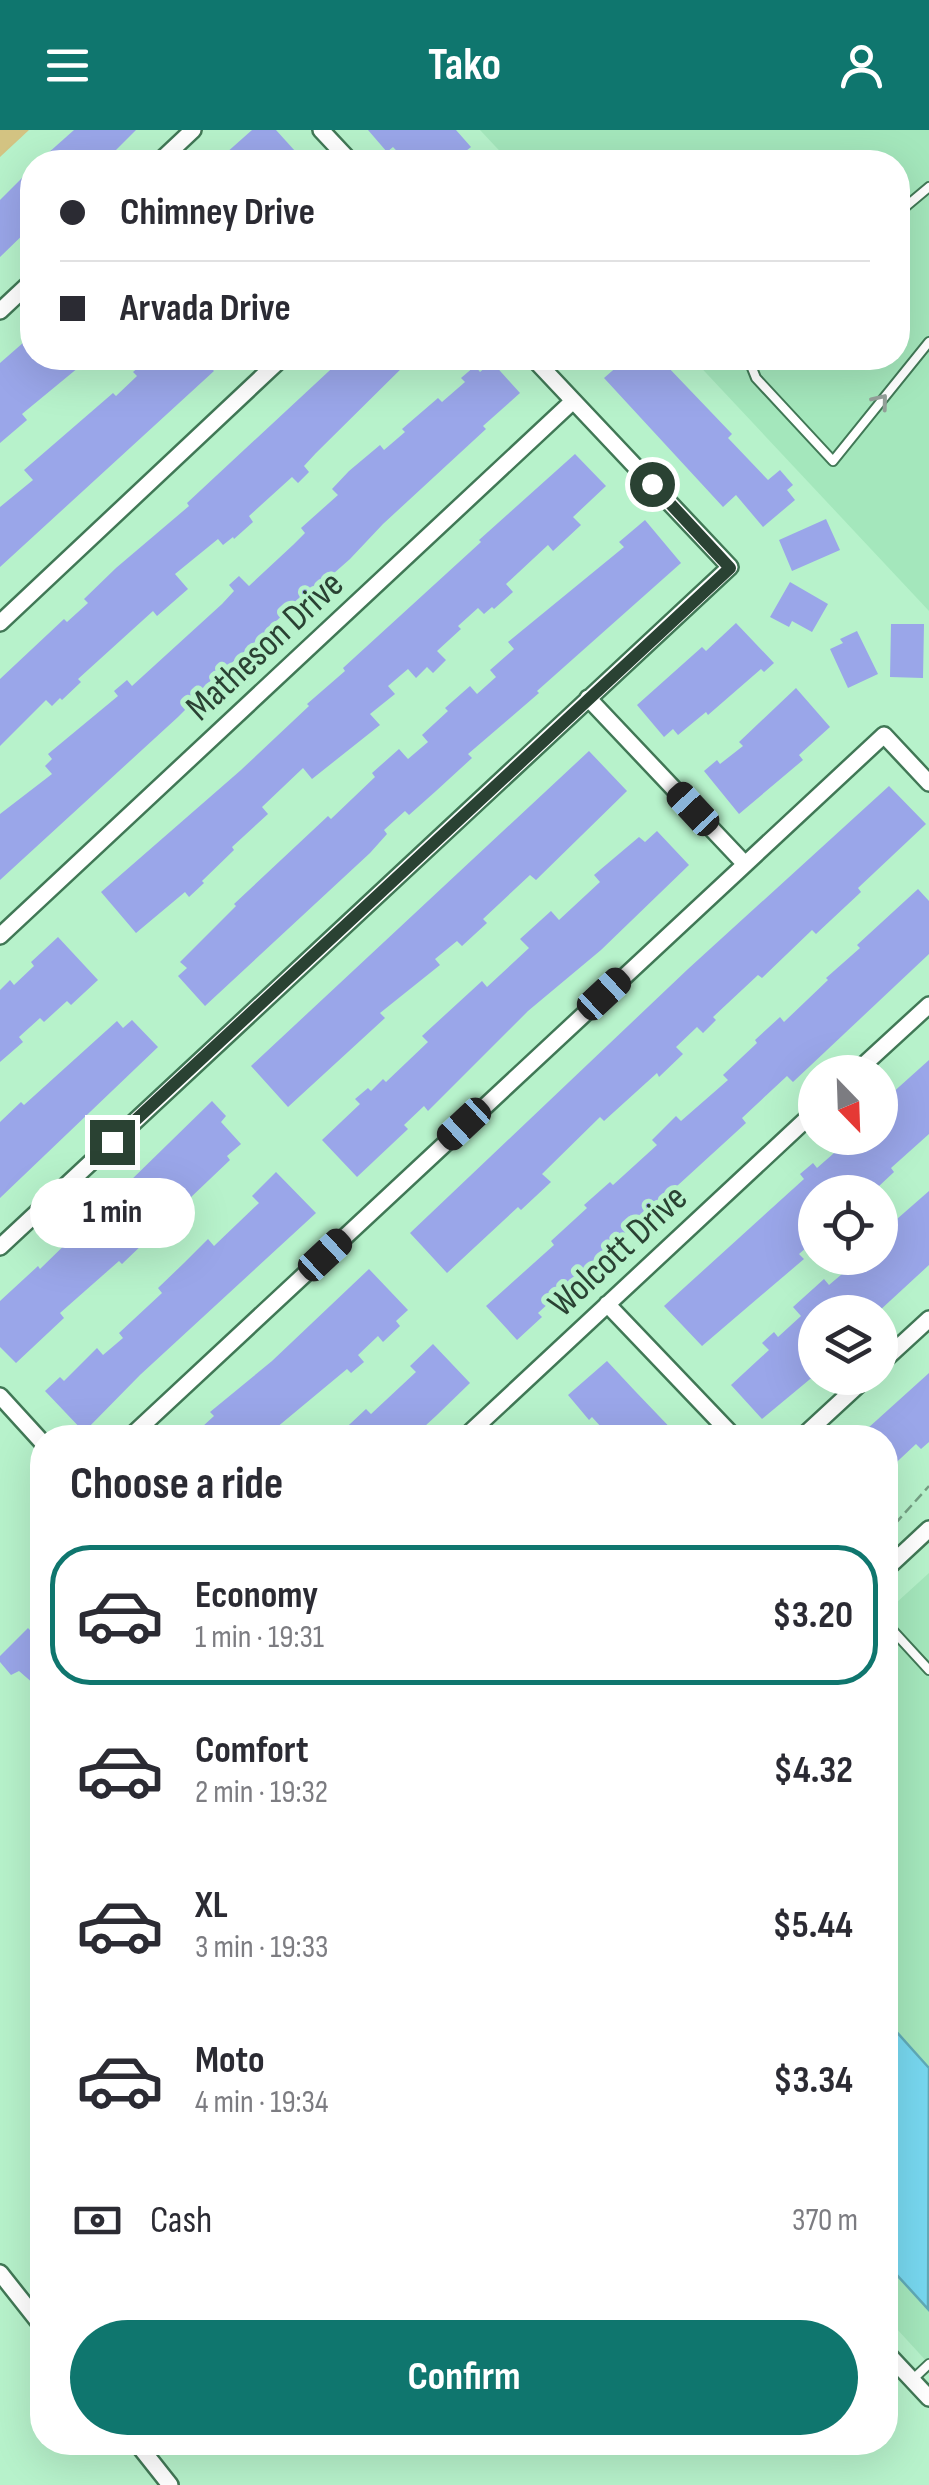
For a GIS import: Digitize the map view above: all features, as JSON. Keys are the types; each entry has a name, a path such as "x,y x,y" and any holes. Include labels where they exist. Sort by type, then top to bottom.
{"street":[{"path":"172,150 194,130"},
{"path":"321,130 340,150"},
{"path":"0,311 20,292"},
{"path":"0,622 269,370"},
{"path":"0,1247 730,568 544,370"},
{"name":"Matheson Drive","path":"0,936 573,401"},
{"path":"588,698 744,863"},
{"path":"143,1425 884,735 929,783"},
{"path":"875,1055 929,1005"},
{"name":"Wolcott Drive","path":"478,1425 798,1127"},
{"path":"607,1304 722,1425"},
{"path":"898,1347 929,1318"},
{"path":"815,1425 848,1395"},
{"path":"0,1396 30,1429"},
{"path":"898,1558 929,1529"},
{"path":"0,2273 30,2311"},
{"path":"898,2365 929,2398"},
{"path":"146,2455 170,2485"}],"lane":[{"path":"910,365 929,342"},
{"path":"753,370 832,460 906,370"},
{"path":"898,1636 929,1670"},
{"path":"912,2380 929,2364"}],"path":[{"path":"898,1521 929,1486"}],"shaded area":[{"path":"0,130 29,130 0,157"},
{"path":"480,130 929,130 929,611 703,370 910,370 910,150 499,150"},
{"path":"929,1573 929,2364 898,2330 898,1601"}],"water":[{"path":"898,2033 929,2068 928,2309 898,2276"}],"building":[{"path":"74,130 136,130 116,150 52,150"},
{"path":"252,130 276,130 294,150 230,150"},
{"path":"368,130 456,130 471,147 467,150 385,150"},
{"path":"20,180 20,238 0,257 0,200"},
{"path":"20,346 20,370 75,370 22,414 27,420 0,443 0,363"},
{"path":"330,370 400,370 304,466 309,472 298,483 292,477 249,516 253,522 234,539 223,545 218,539 175,574 188,589 157,616 153,611 78,679 81,682 62,700 52,706 46,700 0,746 0,679 64,619 67,622 88,603 84,599 189,506 187,503"},
{"path":"470,370 499,370 520,393 350,559 325,581 322,578 271,626 276,631 260,646 256,642 207,684 178,717 0,880 0,814 52,774 45,766 52,759 48,754 118,696 114,691 127,680 132,686 222,604 234,591 229,585 239,576 249,586 293,545 305,533 301,528 338,495 332,489 349,471 380,445 384,450 438,398 442,402 465,382 461,378"},
{"path":"613,370 671,370 732,434 728,438 768,480 780,470 793,485 787,490 795,500 763,527 736,495 723,507 604,378"},
{"path":"214,371 0,567 0,507 33,480 24,470 113,393 116,396 137,376 133,372"},
{"path":"575,454 606,486 573,517 581,525 553,551 548,545 506,584 513,592 494,609 484,614 478,608 458,626 461,629 437,651 446,660 433,673 427,667 416,678 408,669 388,686 395,694 370,714 380,725 312,779 303,768 262,807 268,814 232,847 234,850 204,883 189,897 185,892 136,933 101,892 241,770 345,671 343,668"},
{"path":"826,519 840,550 792,571 779,540"},
{"path":"645,520 681,563 468,754 472,758 436,791 384,830 387,834 370,853 205,1006 178,976 187,968 180,962 234,904 328,816 331,819 399,749 408,759 428,742 422,735 448,711 445,708 470,686 477,694 496,677 490,670 514,649 508,642 624,547 619,542"},
{"path":"790,582 828,604 812,632 792,621 789,627 770,617"},
{"path":"736,623 774,663 764,672 761,669 708,715 706,712 678,735 673,729 664,737 637,705 702,647 706,651"},
{"path":"891,624 924,624 923,678 890,677"},
{"path":"857,631 878,674 848,688 830,649"},
{"path":"796,688 830,727 799,755 803,760 739,814 704,771 743,746 739,742"},
{"path":"589,751 627,791 536,880 530,875 483,919 487,923 462,946 457,941 435,959 440,965 380,1013 385,1018 288,1107 251,1066"},
{"path":"889,786 926,824 816,934 812,930 762,978 758,975 713,1017 716,1020 703,1033 697,1027 676,1047 683,1054 659,1077 657,1073 604,1121 600,1117 542,1174 551,1182 447,1273 410,1233 688,969"},
{"path":"657,831 689,865 601,950 528,1011 428,1111 424,1106 404,1125 408,1129 357,1177 322,1140 360,1104 355,1099 383,1079 386,1082 428,1042 422,1036 482,981 487,987 529,948 520,939 551,911 559,920 600,882 594,875 639,837 645,842"},
{"path":"918,889 929,901 929,954 822,1055 798,1055 798,1077 793,1082 787,1076 742,1118 746,1123 538,1313 542,1317 517,1340 486,1306 554,1245 551,1241 587,1208 584,1205 657,1145 652,1140 676,1116 681,1121 728,1080 723,1075 757,1043 755,1040 780,1017 784,1022 860,948 857,945"},
{"path":"58,937 98,980 71,1005 67,1001 44,1022 40,1018 19,1037 23,1042 0,1062 0,990 10,980 14,985 34,966 31,962"},
{"path":"132,1020 158,1047 0,1198 0,1122 117,1021 123,1028"},
{"path":"929,1060 929,1134 891,1168 894,1172 891,1175 801,1175 813,1163 817,1168 832,1155 898,1155 898,1088"},
{"path":"212,1101 226,1116 221,1122 241,1144 227,1156 230,1160 189,1199 184,1193 140,1235 146,1241 60,1313 64,1318 16,1363 0,1347 0,1301 38,1266 40,1269"},
{"path":"276,1172 316,1213 91,1425 77,1425 45,1391 60,1377 64,1381 97,1348 103,1355 123,1338 119,1333 162,1293 158,1288 208,1239 214,1246 259,1203 252,1196"},
{"path":"798,1184 798,1264 702,1346 664,1306"},
{"path":"929,1191 929,1265 896,1295 806,1295 824,1279 829,1285 841,1275 898,1275 898,1218"},
{"path":"369,1269 408,1310 396,1321 400,1326 383,1342 378,1336 358,1355 364,1362 351,1373 347,1369 280,1425 204,1425 214,1416 210,1412 272,1361"},
{"path":"798,1319 798,1389 762,1419 731,1385 769,1350 762,1343 774,1332 778,1337"},
{"path":"433,1344 470,1383 426,1425 349,1425 366,1409 371,1414 416,1372 410,1366"},
{"path":"607,1361 668,1425 599,1425 592,1417 589,1420 568,1395"},
{"path":"929,1373 929,1442 921,1449 916,1444 898,1461 898,1425 871,1425"},
{"path":"30,1630 30,1681 19,1671 11,1675 0,1662 0,1656"}],"route":[{"path":"112,1142 730,568 652,484"}]}
